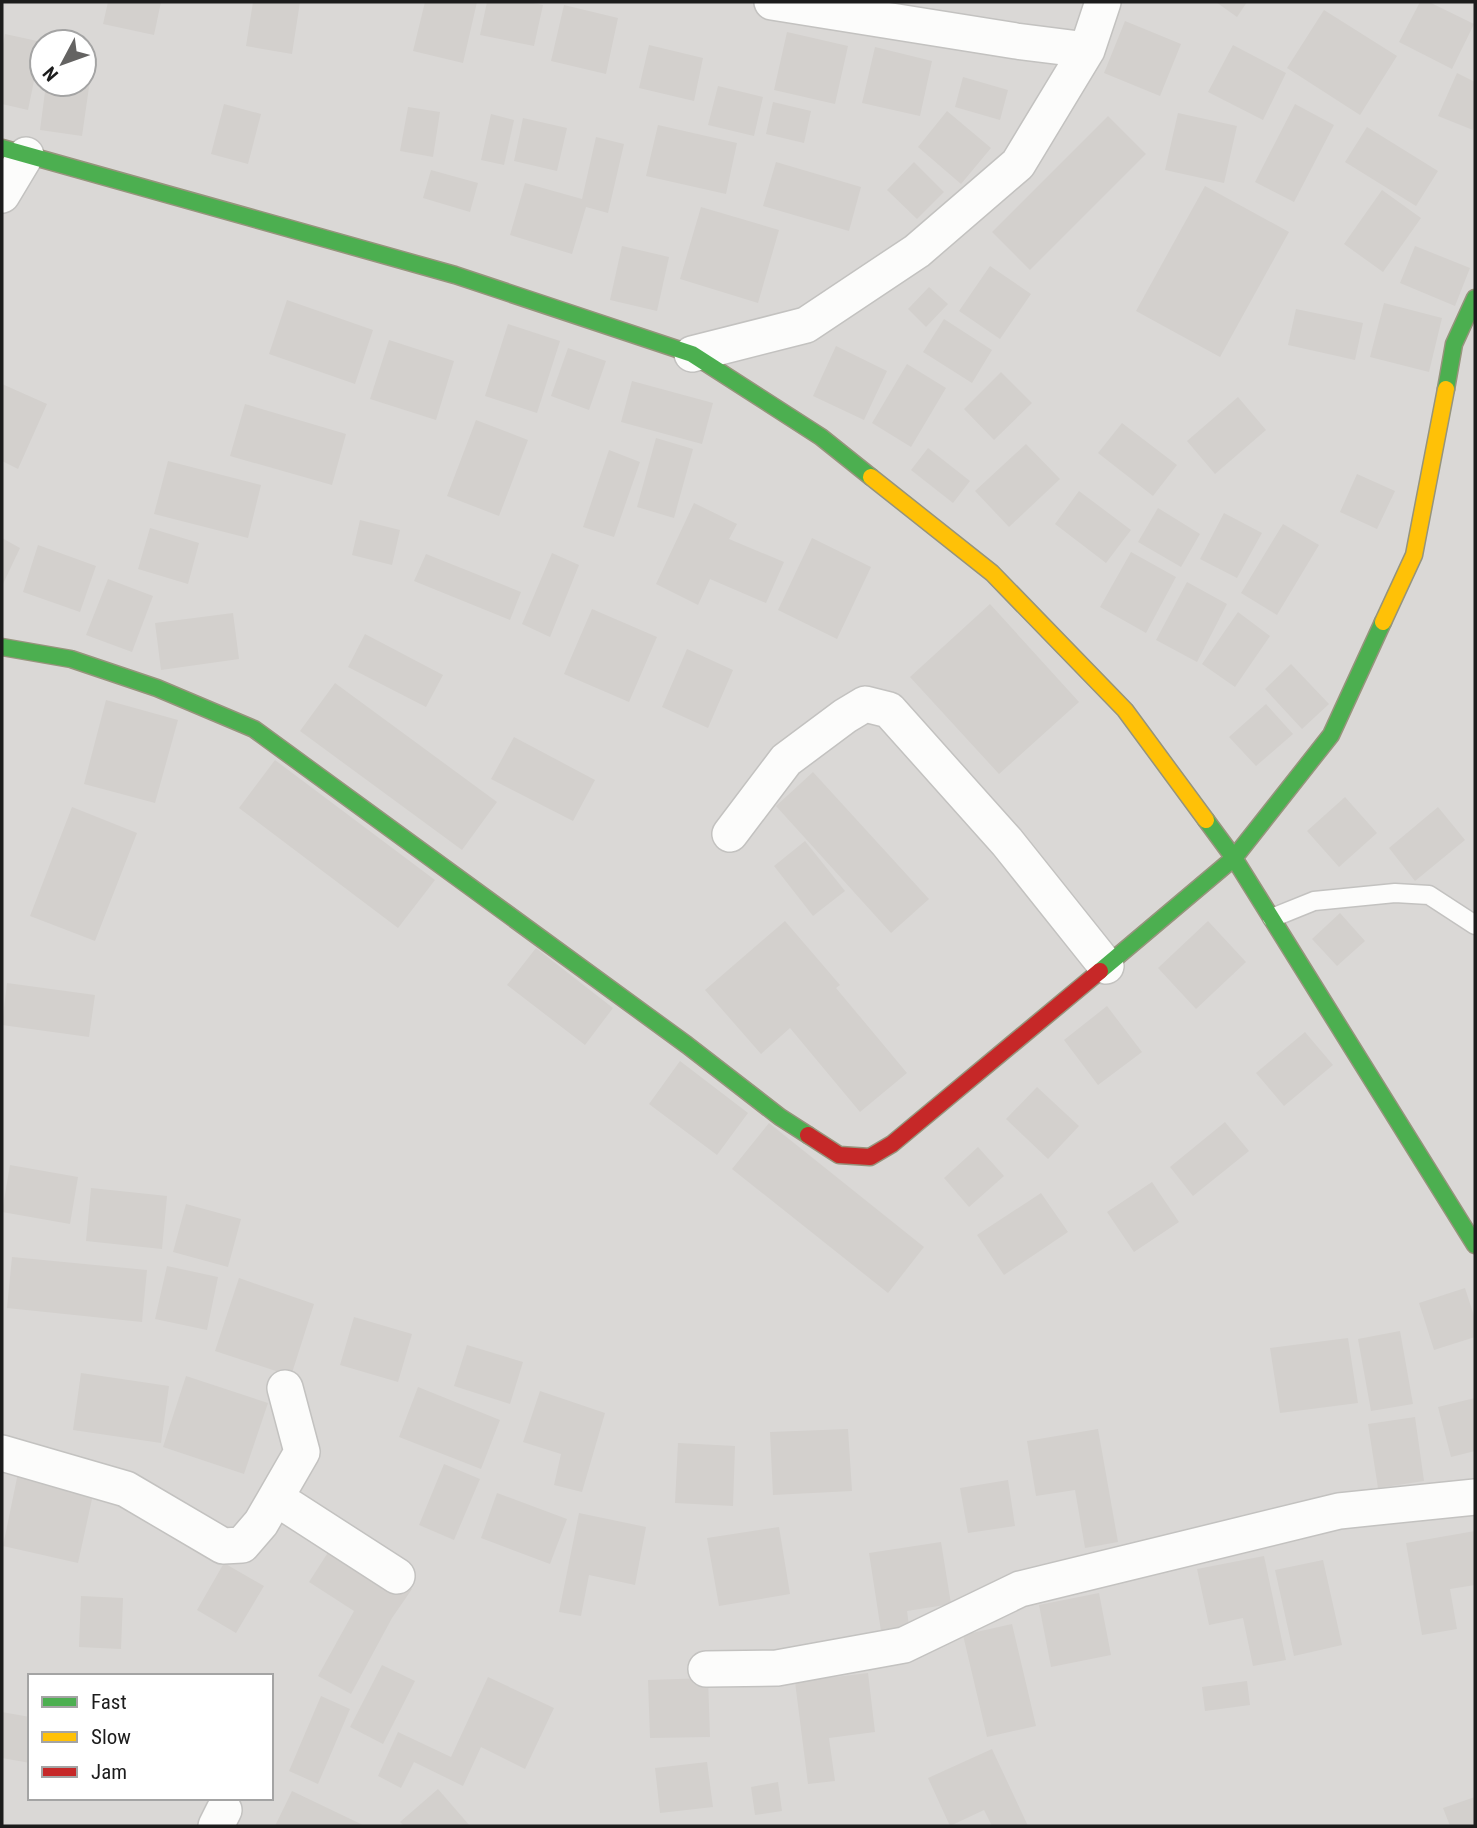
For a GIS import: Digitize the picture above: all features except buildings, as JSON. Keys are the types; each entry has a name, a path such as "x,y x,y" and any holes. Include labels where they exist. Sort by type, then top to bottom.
{"street":[{"path":"772,2 1087,50"},
{"path":"692,354 806,325 917,251 1018,164 1087,50 1103,2"},
{"path":"2,195 14,152 455,275 692,354 821,437 992,573 1125,710 1234,858 1475,1245"},
{"path":"2,647 71,659 157,688 254,729 687,1045 780,1117 839,1156 870,1157 892,1144 1234,858 1331,736 1414,555 1454,344 1475,298"},
{"path":"730,834 786,760 865,704 889,710 1007,842 1106,966"},
{"path":"2,1453 126,1489 223,1545 242,1545 261,1523 302,1452 285,1388"},
{"path":"706,1669 778,1668 904,1645 1020,1589 1339,1511 1475,1497"},
{"path":"276,1498 397,1576"}],"lane":[{"path":"1272,918 1314,901 1395,892 1429,895 1475,925"}],"shaded area":[{"path":"2,2 1475,2 1475,1826 2,1826"}],"traffic: fast":[{"path":"2,148 455,275 692,354 821,437 871,477"},
{"path":"1446,389 1454,344 1475,298"},
{"path":"1100,971 1234,858 1331,735 1383,622"},
{"path":"2,647 71,659 157,688 254,729 808,1135"},
{"path":"1206,820 1234,858 1475,1245"}],"traffic: slow":[{"path":"1383,622 1414,555 1446,389"},
{"path":"871,477 992,573 1125,710 1206,820"}],"traffic: jam":[{"path":"808,1135 839,1155 870,1157 892,1144 1100,971"}]}
